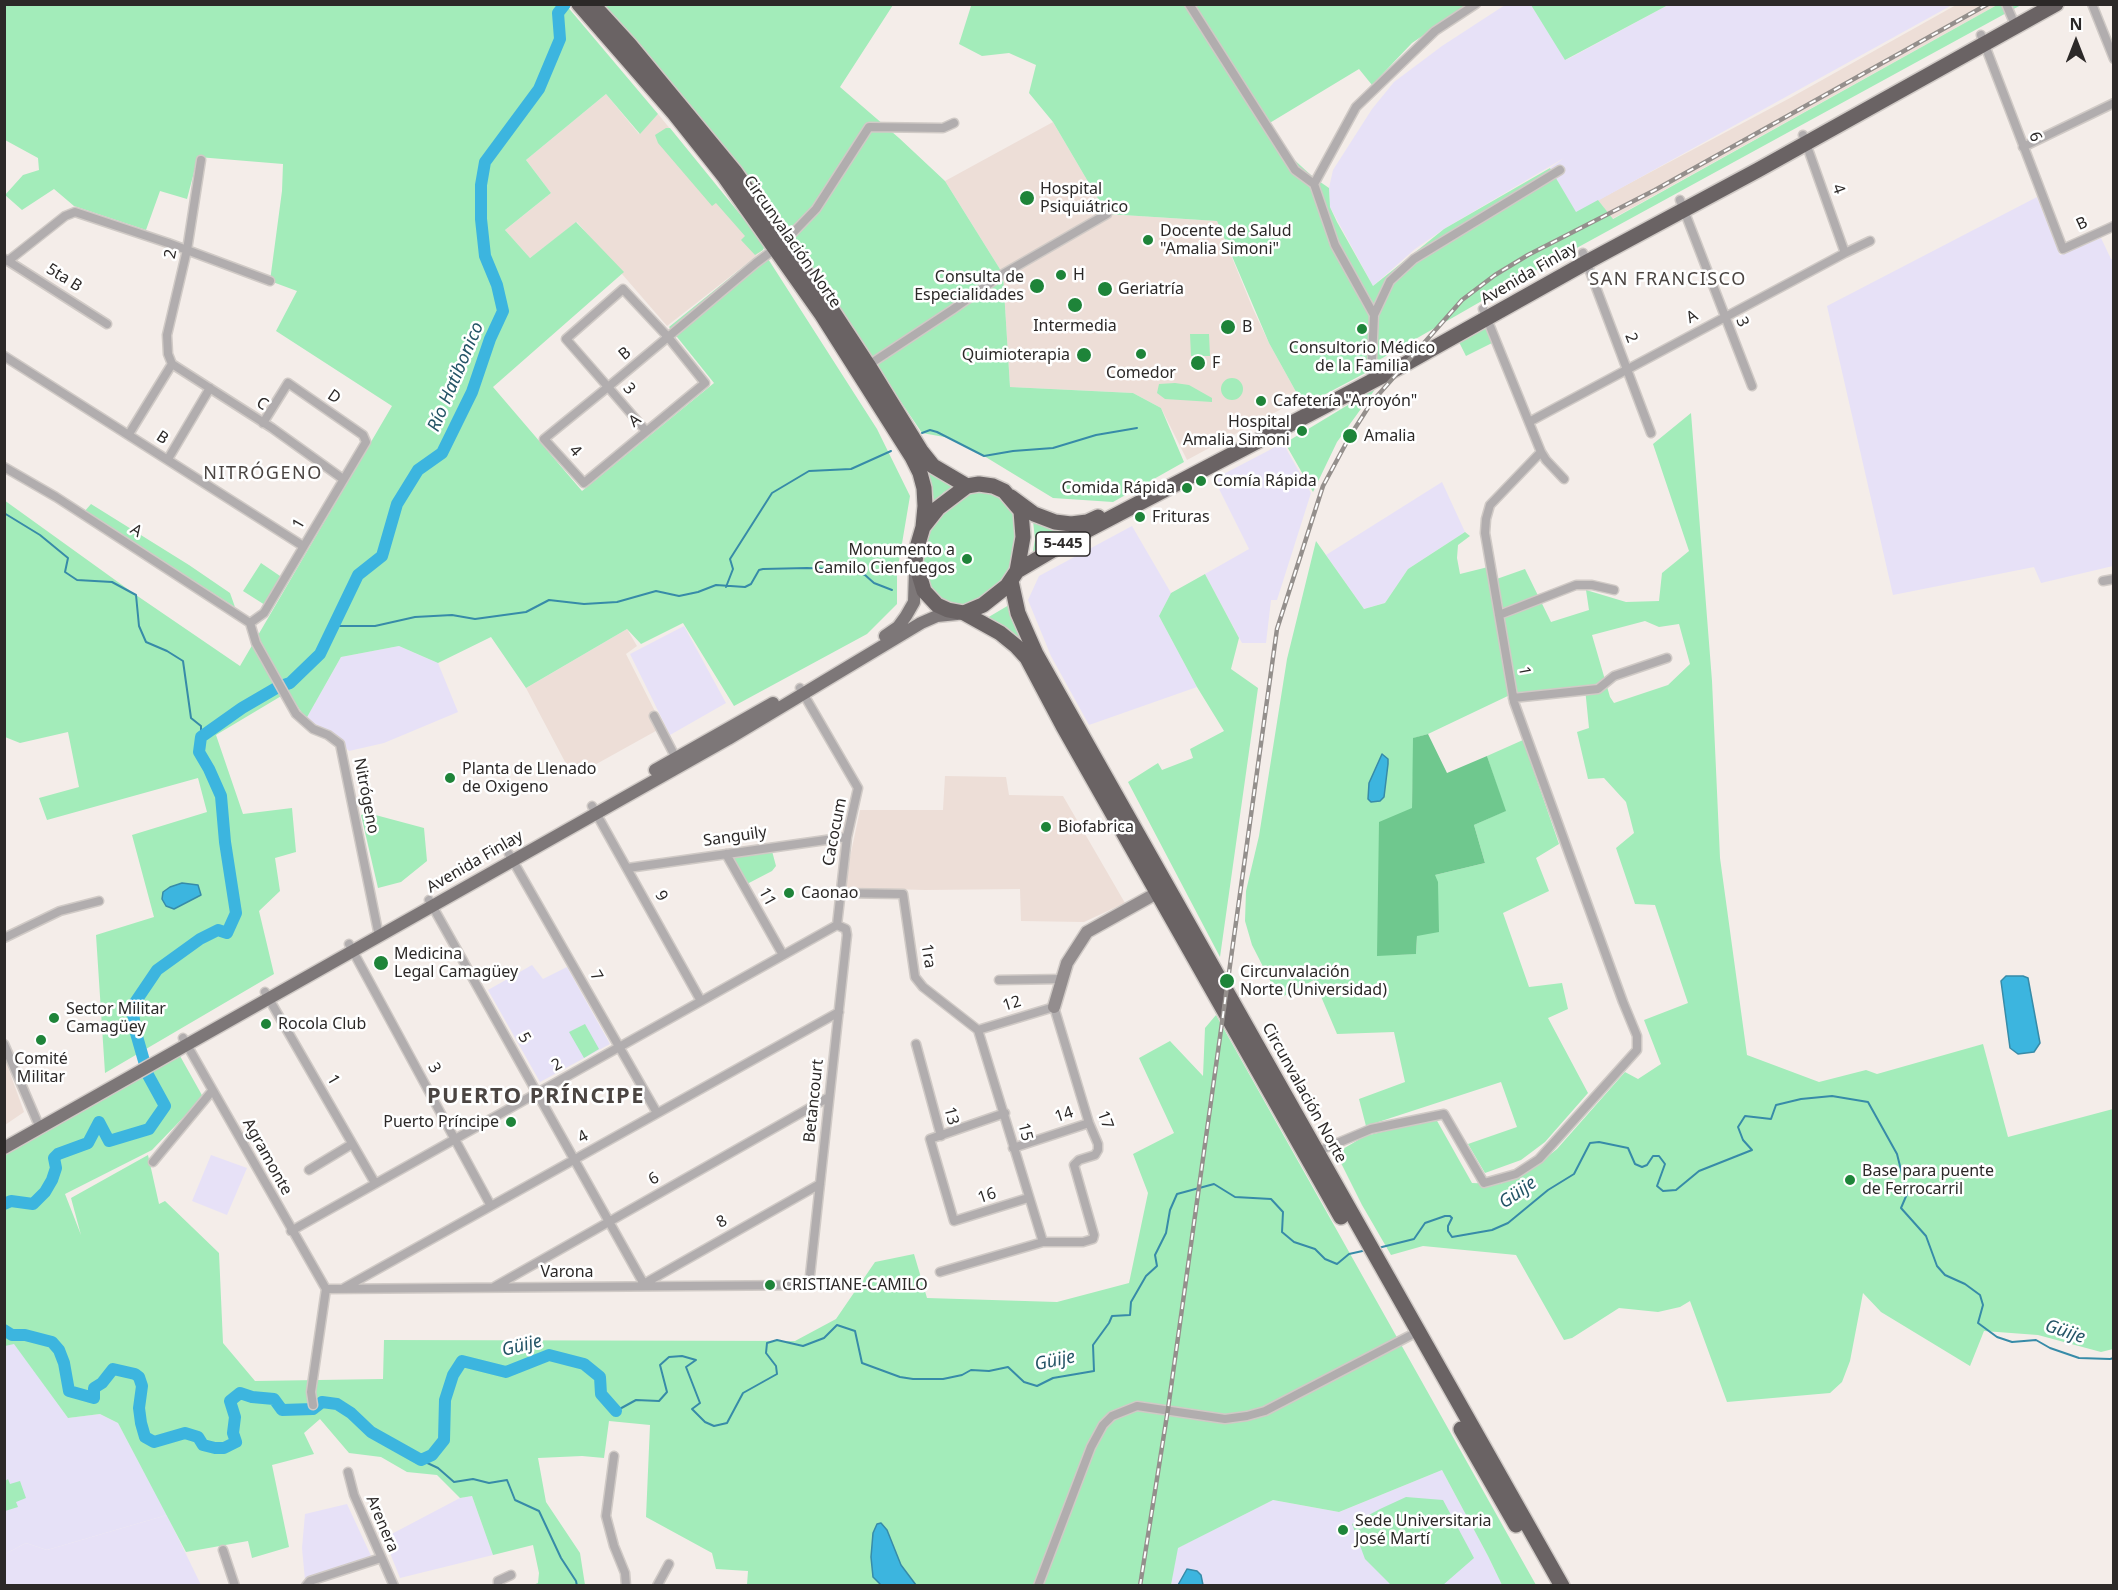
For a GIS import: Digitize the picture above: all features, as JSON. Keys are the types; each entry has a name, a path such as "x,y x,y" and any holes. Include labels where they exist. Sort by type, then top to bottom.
{"highway":[{"name":"Avenida Finlay","path":"1014,576 1080,534 1982,40 2012,16 2036,4"},
{"name":"Avenida Finlay","path":"2012,16 2056,4"},
{"name":"Circunvalación Norte","path":"585,6 735,172 780,245 921,451 933,466 967,486"},
{"name":"Circunvalación Norte","path":"863,368 920,473 924,488 923,527"},
{"name":"Avenida Finlay","path":"1011,497 1044,519 1071,524 1087,522 1371,375"},
{"name":"5-445","path":"964,613 992,598 1014,576 1021,554 1023,523 1021,511 1004,491 993,486 979,484 967,486"},
{"path":"964,613 948,610 930,599 924,591 915,561 923,527 938,508 967,486"},
{"name":"Circunvalación Norte","path":"1014,576 1018,613 1036,654 1162,890"},
{"name":"Circunvalación Norte","path":"964,613 1000,633 1027,658 1371,1258 1550,1586"},
{"name":"Circunvalación Norte","path":"1413,1335 1562,1586"}],"main road":[{"name":"Avenida Finlay","path":"802,691 898,627 914,602 915,561"},
{"name":"Avenida Finlay","path":"4,1140 38,1124 126,1075 921,623 937,616 964,613"},
{"name":"Avenida Finlay","path":"4,1148 38,1124"}],"street":[{"path":"1189,4 1295,170 1314,184 1335,245 1374,315"},
{"path":"1314,184 1356,107 1434,31 1476,4"},
{"path":"2092,4 2114,59"},
{"name":"6","path":"1982,40 2063,249"},
{"path":"2023,147 2114,103"},
{"name":"B","path":"544,439 780,245 816,209 869,127 943,128 954,123"},
{"name":"4","path":"1804,139 1845,253"},
{"name":"2","path":"172,363 168,354 167,335 187,250 201,160"},
{"path":"1371,375 1374,315 1390,281 1414,259 1560,170"},
{"name":"3","path":"1682,205 1752,386"},
{"path":"6,259 65,216 75,212 270,281"},
{"path":"863,368 1003,274 1107,214"},
{"name":"B","path":"2063,249 2114,226"},
{"name":"A","path":"1529,422 1870,241"},
{"name":"2","path":"1585,258 1651,433"},
{"name":"5ta B","path":"6,259 107,324"},
{"name":"3","path":"646,431 566,339 623,289 668,337"},
{"path":"1485,314 1541,452 1564,479"},
{"name":"A","path":"584,483 705,383 668,337"},
{"name":"B","path":"4,356 303,546"},
{"path":"129,434 172,363"},
{"name":"C","path":"172,363 343,479"},
{"name":"D","path":"262,423 288,383 363,435"},
{"path":"168,459 210,388"},
{"name":"1","path":"250,623 264,613 366,442 363,435"},
{"name":"4","path":"544,439 584,483"},
{"name":"1","path":"1312,1154 1371,1129 1444,1114 1484,1183 1516,1174 1539,1159 1637,1050 1637,1036 1513,698 1485,533 1490,505 1541,452"},
{"name":"A","path":"4,466 56,497 250,623"},
{"path":"2103,580 2114,579"},
{"path":"1499,615 1576,585 1592,585 1614,590"},
{"name":"Nitrógeno","path":"250,623 256,643 296,714 313,729 328,735 340,744 378,932"},
{"path":"1513,698 1598,689 1614,676 1667,658"},
{"name":"Cacocum","path":"802,691 858,788 847,837 837,925"},
{"path":"654,716 677,761"},
{"name":"9","path":"594,810 701,1001"},
{"name":"Sanguily","path":"628,868 847,837"},
{"name":"11","path":"726,854 783,955"},
{"name":"7","path":"511,857 657,1113"},
{"path":"1054,1007 1067,963 1087,932 1162,890"},
{"name":"1ra","path":"840,893 903,894 915,977 923,987 978,1030"},
{"path":"4,938 60,911 99,901"},
{"name":"5","path":"431,903 610,1222 643,1286"},
{"name":"2","path":"291,1231 837,925"},
{"name":"Betancourt","path":"809,1285 847,935 846,929 837,925"},
{"name":"3","path":"351,948 491,1206"},
{"path":"999,980 1062,979"},
{"name":"1","path":"267,995 375,1183"},
{"name":"12","path":"978,1030 1054,1007"},
{"name":"17","path":"1043,1242 1083,1242 1093,1239 1094,1231 1074,1165 1095,1155 1098,1150 1054,1007"},
{"name":"4","path":"342,1289 839,1011"},
{"name":"15","path":"978,1030 1043,1242"},
{"name":"Agramonte","path":"185,1041 326,1289"},
{"path":"4,1044 38,1124"},
{"name":"13","path":"916,1044 941,1136 930,1139 954,1221"},
{"path":"153,1162 213,1091"},
{"name":"6","path":"494,1288 830,1097"},
{"path":"941,1136 1005,1113"},
{"name":"14","path":"1013,1148 1089,1123"},
{"path":"309,1170 352,1144"},
{"name":"8","path":"643,1286 820,1184"},
{"name":"16","path":"954,1221 1028,1198"},
{"path":"940,1272 1043,1242"},
{"name":"Varona","path":"326,1289 809,1285"},
{"path":"313,1405 311,1392 326,1289"},
{"path":"1038,1586 1091,1447 1103,1425 1112,1416 1137,1406 1226,1419 1248,1416 1265,1411 1413,1335"},
{"path":"614,1456 606,1516 614,1546 625,1573 626,1586"},
{"name":"Arenera","path":"348,1472 354,1495 394,1586"},
{"path":"223,1550 235,1586"},
{"path":"306,1586 310,1581 381,1558"},
{"path":"657,1586 669,1564"},
{"path":"498,1586 498,1581 511,1575"}],"shaded area":[{"path":"1505,5 1531,5 1566,60 1668,5 1952,5 1576,213 1550,168 1564,158 1444,229 1415,249 1373,286 1330,207 1329,188 1333,170 1372,109 1394,82 1442,46"},
{"path":"1956,5 1997,5 1612,219 1598,200 1790,98"},
{"path":"606,94 639,134 658,114 765,245 763,250 745,265 667,326 577,222 530,258 505,230 551,193 526,160"},
{"path":"1053,122 1107,214 1217,221 1253,309 1300,399 1187,460 1161,408 1133,393 1010,387 1003,274 945,181"},
{"path":"2037,197 2060,255 2101,238 2113,259 2113,566 2041,583 2034,567 1893,595 1827,306"},
{"path":"1283,443 1311,493 1277,600 1271,600 1266,643 1242,643 1205,574 1249,549 1214,479"},
{"path":"1442,482 1465,532 1408,569 1385,603 1364,609 1326,555"},
{"path":"1132,526 1171,593 1159,616 1197,687 1089,725 1051,656 1028,600 1039,576"},
{"path":"684,626 726,703 670,735 630,654"},
{"path":"627,629 637,646 626,654 663,727 573,777 526,688"},
{"path":"399,646 438,663 458,712 384,743 349,751 329,731 306,719 341,657"},
{"path":"945,776 1006,777 1009,795 1063,796 1125,903 1084,922 1021,921 1020,889 849,888 846,885 860,810 943,810"},
{"path":"532,965 543,979 567,967 610,1044 540,1082 488,990"},
{"path":"5,1059 24,1112 4,1125"},
{"path":"211,1155 247,1168 227,1215 192,1201"},
{"path":"14,1343 68,1418 100,1414 118,1423 167,1515 47,1550 26,1543 5,1554 4,1346"},
{"name":"Sede Universitaria José Martí","path":"1442,1470 1502,1585 1171,1586 1177,1548 1273,1500 1339,1512"},
{"path":"472,1496 493,1555 400,1578 384,1538 460,1498"},
{"path":"347,1504 373,1560 305,1580 302,1548 305,1514"},
{"path":"167,1515 201,1585 5,1586 5,1554 26,1543 47,1550"}],"green space":[{"path":"5,4 566,5 658,114 640,134 606,94 526,160 551,193 505,230 530,258 576,222 624,272 493,387 582,491 714,383 669,327 763,251 877,429 910,496 897,573 897,604 867,634 734,706 683,623 641,644 627,629 526,688 491,637 438,663 399,646 341,657 306,719 288,692 216,735 243,814 292,808 296,852 275,858 280,891 259,911 274,974 105,1073 96,935 154,917 132,835 207,812 198,778 47,820 39,798 79,787 68,732 20,743 5,737 4,500 240,666 392,406 276,331 297,291 270,281 282,191 283,164 198,157 187,199 160,191 146,230 74,206 54,189 22,210 5,195 23,175 39,170 38,158 5,140"},
{"path":"604,5 893,5 840,87 945,181 1003,274 1010,387 1133,393 1161,408 1184,462 1113,502 1053,498 950,438 922,433 785,231 673,85"},
{"path":"969,5 1468,5 1412,43 1372,85 1359,69 1268,124 1289,155 1329,188 1330,207 1373,286 1444,229 1550,168 1576,212 1598,200 1613,219 1997,5 2021,5 1520,279 1372,364 1371,370 1305,405 1269,343 1217,221 1107,214 1053,122 1029,93 1036,65 1009,53 982,56 959,44 971,6"},
{"path":"1531,5 1668,5 1565,60"},
{"path":"670,128 765,245 763,250 755,255 741,240 745,236 716,203 712,206 658,143 655,135"},
{"path":"1487,326 1494,342 1466,356 1459,342"},
{"path":"1190,334 1209,334 1210,356 1191,356"},
{"path":"1232,378 1240,381 1243,389 1240,397 1232,400 1224,397 1221,389 1224,381"},
{"path":"1159,384 1189,385 1212,398 1212,402 1165,399 1157,393"},
{"path":"1376,388 1337,442 1313,492 1285,443"},
{"path":"1691,413 1712,681 1720,858 1747,1055 1819,1082 1866,1070 1877,1074 1983,1044 2008,1137 2113,1109 2113,1349 2101,1352 2038,1335 1984,1331 1970,1366 1881,1312 1863,1293 1850,1361 1842,1382 1830,1393 1727,1402 1690,1301 1680,1307 1658,1312 1619,1308 1572,1338 1564,1340 1516,1255 1423,1246 1391,1255 1362,1205 1336,1153 1365,1136 1436,1119 1472,1183 1500,1184 1531,1170 1557,1149 1625,1072 1638,1079 1661,1064 1644,1020 1688,1003 1655,905 1635,904 1616,848 1634,833 1626,802 1604,778 1588,779 1577,732 1589,728 1585,688 1512,694 1428,734 1414,738 1412,808 1377,955 1416,954 1417,936 1435,875 1485,863 1474,825 1505,811 1487,756 1523,740 1559,844 1536,858 1549,891 1503,913 1529,987 1562,983 1568,1009 1548,1018 1588,1093 1545,1142 1521,1160 1485,1173 1468,1144 1517,1127 1501,1082 1366,1126 1359,1099 1405,1082 1394,1032 1337,1034 1314,980 1282,997 1277,994 1252,945 1245,921 1246,891 1259,836 1287,659 1316,541 1364,609 1385,603 1408,569 1465,532 1470,536 1458,545 1457,558 1460,574 1488,567 1491,581 1525,569 1551,622 1589,610 1586,590 1626,602 1659,601 1662,573 1689,551 1653,444","holes":["1645,621 1659,627 1679,624 1690,664 1668,685 1614,703 1610,697 1592,635"]},
{"path":"922,463 956,486 944,492 934,503 932,487"},
{"path":"985,492 1002,497 1012,505 1019,522 1015,574 966,612 932,598 921,560 930,526 947,507 967,493"},
{"path":"91,504 230,593 235,607 84,512"},
{"path":"1033,521 1071,531 1031,563 1035,539"},
{"path":"261,563 283,578 265,605 243,591"},
{"path":"1205,574 1239,638 1231,669 1258,688 1220,957 1128,782 1158,763 1162,770 1193,758 1190,749 1224,731 1197,687 1159,616 1171,593"},
{"path":"1009,605 1010,615 1025,647 987,618"},
{"path":"1428,734 1447,773 1487,756 1506,811 1474,825 1485,863 1435,875 1438,882 1439,932 1417,936 1416,954 1377,956 1379,822 1412,808 1413,738"},
{"path":"368,813 424,828 427,861 401,882 378,888 361,815"},
{"path":"772,851 776,866 772,871 747,884 732,856"},
{"path":"1216,1015 1536,1585 1502,1585 1442,1470 1339,1512 1273,1500 1178,1548 1171,1585 747,1585 748,1571 716,1569 712,1553 646,1517 650,1425 609,1421 604,1458 582,1456 538,1458 546,1502 580,1553 585,1585 533,1585 538,1583 539,1573 533,1545 493,1555 472,1496 460,1498 437,1475 407,1472 381,1457 349,1453 320,1419 304,1433 314,1454 272,1465 289,1547 252,1558 248,1541 186,1552 118,1423 100,1414 68,1418 14,1344 5,1346 5,1155 180,1056 203,1097 152,1150 65,1194 81,1235 71,1198 148,1155 159,1204 165,1201 219,1253 223,1343 255,1381 383,1379 384,1340 795,1341 836,1319 875,1262 914,1254 927,1298 1057,1302 1129,1283 1148,1193 1133,1154 1174,1133 1139,1058 1170,1041 1203,1076 1205,1028"},
{"path":"585,1024 599,1049 584,1058 569,1032"},
{"path":"8,1479 10,1484 20,1481 26,1498 16,1502 18,1507 5,1511 5,1481"},
{"path":"1406,1497 1443,1500 1474,1558 1443,1585 1391,1585 1365,1559 1352,1524"}],"water":[{"path":"1382,754 1388,759 1384,797 1380,801 1371,802 1368,799 1369,783"},
{"path":"182,883 198,885 201,895 174,909 166,906 162,899 163,892"},
{"path":"2006,976 2028,978 2040,1043 2034,1052 2018,1054 2010,1048 2001,981"},
{"path":"881,1523 887,1530 901,1565 916,1585 881,1585 873,1577 871,1557 873,1533 877,1524"},
{"path":"1187,1569 1197,1571 1201,1575 1203,1585 1178,1585"}],"waterway":[{"name":"Río Hatibonico","path":"4,1204 11,1201 33,1204 45,1192 52,1180 56,1168 54,1158 58,1154 88,1143 99,1122 109,1141 149,1129 165,1106 148,1075 136,1033 132,1007 157,970 200,939 218,930 227,933 236,913 225,842 221,796 199,752 201,737 242,708 278,687 290,683 320,654 358,575 382,556 397,504 418,470 442,453 472,392 490,339 503,311 497,285 485,256 481,219 481,185 485,162 539,89 560,39 558,13 565,4"},
{"path":"922,433 930,430 937,432 984,456 1053,448 1096,435 1137,428"},
{"path":"726,587 733,569 730,559 772,493 809,471 851,469 891,451"},
{"path":"4,513 40,535 68,558 65,572 77,580 112,582 136,595 139,626 146,642 183,661 191,718 201,726 201,737"},
{"path":"333,626 375,626 415,617 452,615 475,619 526,612 549,600 584,604 617,602 656,591 679,596 716,585 745,587 751,584 759,570 763,569 855,570 874,583 892,590"},
{"name":"Güije","path":"1378,1248 1414,1239 1425,1223 1445,1216 1452,1218 1448,1226 1452,1237 1492,1230 1508,1223 1548,1190 1574,1174 1590,1143 1599,1142 1628,1148 1635,1164 1642,1167 1647,1165 1653,1156 1659,1156 1665,1164 1657,1186 1663,1191 1676,1190 1699,1171 1752,1150 1743,1140 1738,1127 1745,1116 1771,1119 1776,1105 1801,1099 1832,1096 1868,1102 1897,1154 1907,1194 1901,1208 1926,1236 1937,1266 1945,1275 1965,1284 1980,1295 1983,1305 1978,1323 1997,1337 2012,1342 2036,1340 2050,1348 2079,1358 2114,1358"},
{"name":"Güije","path":"616,1411 636,1400 659,1401 667,1392 660,1365 669,1357 682,1356 696,1360 686,1367 700,1403 692,1409 705,1422 714,1426 727,1423 743,1393 777,1374 776,1366 766,1353 767,1343 777,1340 803,1346 824,1338 837,1325 855,1331 862,1363 900,1377 943,1379 962,1375 971,1370 989,1371 1008,1367 1024,1382 1037,1386 1053,1378 1094,1371 1093,1345 1112,1316 1130,1315 1131,1302 1146,1276 1157,1266 1155,1255 1166,1233 1170,1210 1177,1194 1214,1184 1235,1197 1271,1199 1283,1212 1282,1232 1294,1242 1315,1249 1325,1259 1337,1264 1349,1254 1367,1250"},
{"name":"Güije","path":"4,1330 12,1335 25,1335 52,1342 59,1350 64,1363 69,1391 94,1398 94,1388 102,1383 113,1369 135,1374 139,1377 142,1386 139,1408 141,1423 145,1437 154,1442 185,1433 198,1437 203,1445 215,1448 224,1448 236,1442 233,1433 235,1417 230,1401 240,1393 252,1397 274,1399 282,1410 313,1409 322,1402 337,1404 351,1413 371,1432 421,1460 432,1455 444,1440 445,1400 453,1375 462,1361 506,1372 549,1355 584,1364 600,1377 601,1394 616,1411"},
{"path":"421,1460 438,1468 454,1482 473,1479 489,1483 507,1480 515,1500 539,1511 577,1586"}],"railway":[{"path":"1140,1586 1168,1409 1277,629 1323,486 1371,403 1462,300 1495,275 1528,255 1655,190 1988,4"}],"place":[{"name":"Hospital Psiquiátrico","path":"1027,198"},
{"name":"Docente de Salud \"Amalia Simoni\"","path":"1148,240"},
{"name":"H","path":"1061,275"},
{"name":"Consulta de Especialidades","path":"1037,286"},
{"name":"Geriatría","path":"1105,289"},
{"name":"Intermedia","path":"1075,305"},
{"name":"B","path":"1228,327"},
{"name":"Consultorio Médico de la Familia","path":"1362,329"},
{"name":"Comedor","path":"1141,354"},
{"name":"Quimioterapia","path":"1084,355"},
{"name":"F","path":"1198,363"},
{"name":"Cafetería \"Arroyón\"","path":"1261,401"},
{"name":"Hospital Amalia Simoni","path":"1302,431"},
{"name":"Amalia","path":"1350,436"},
{"name":"Comía Rápida","path":"1201,481"},
{"name":"Comida Rápida","path":"1187,488"},
{"name":"Frituras","path":"1140,517"},
{"name":"Monumento a Camilo Cienfuegos","path":"967,559"},
{"name":"Planta de Llenado de Oxigeno","path":"450,778"},
{"name":"Biofabrica","path":"1046,827"},
{"name":"Caonao","path":"789,893"},
{"name":"Medicina Legal Camagüey","path":"381,963"},
{"name":"Circunvalación Norte (Universidad)","path":"1227,981"},
{"name":"Sector Militar Camagüey","path":"54,1018"},
{"name":"Rocola Club","path":"266,1024"},
{"name":"Comité Militar","path":"41,1040"},
{"name":"Puerto Príncipe","path":"511,1122"},
{"name":"Base para puente de Ferrocarril","path":"1850,1180"},
{"name":"CRISTIANE-CAMILO","path":"770,1285"},
{"name":"Sede Universitaria José Martí","path":"1343,1530"}],"district":[{"name":"SAN FRANCISCO","path":"1668,280"},
{"name":"NITRÓGENO","path":"263,474"},
{"name":"PUERTO PRÍNCIPE","path":"536,1097"}]}
